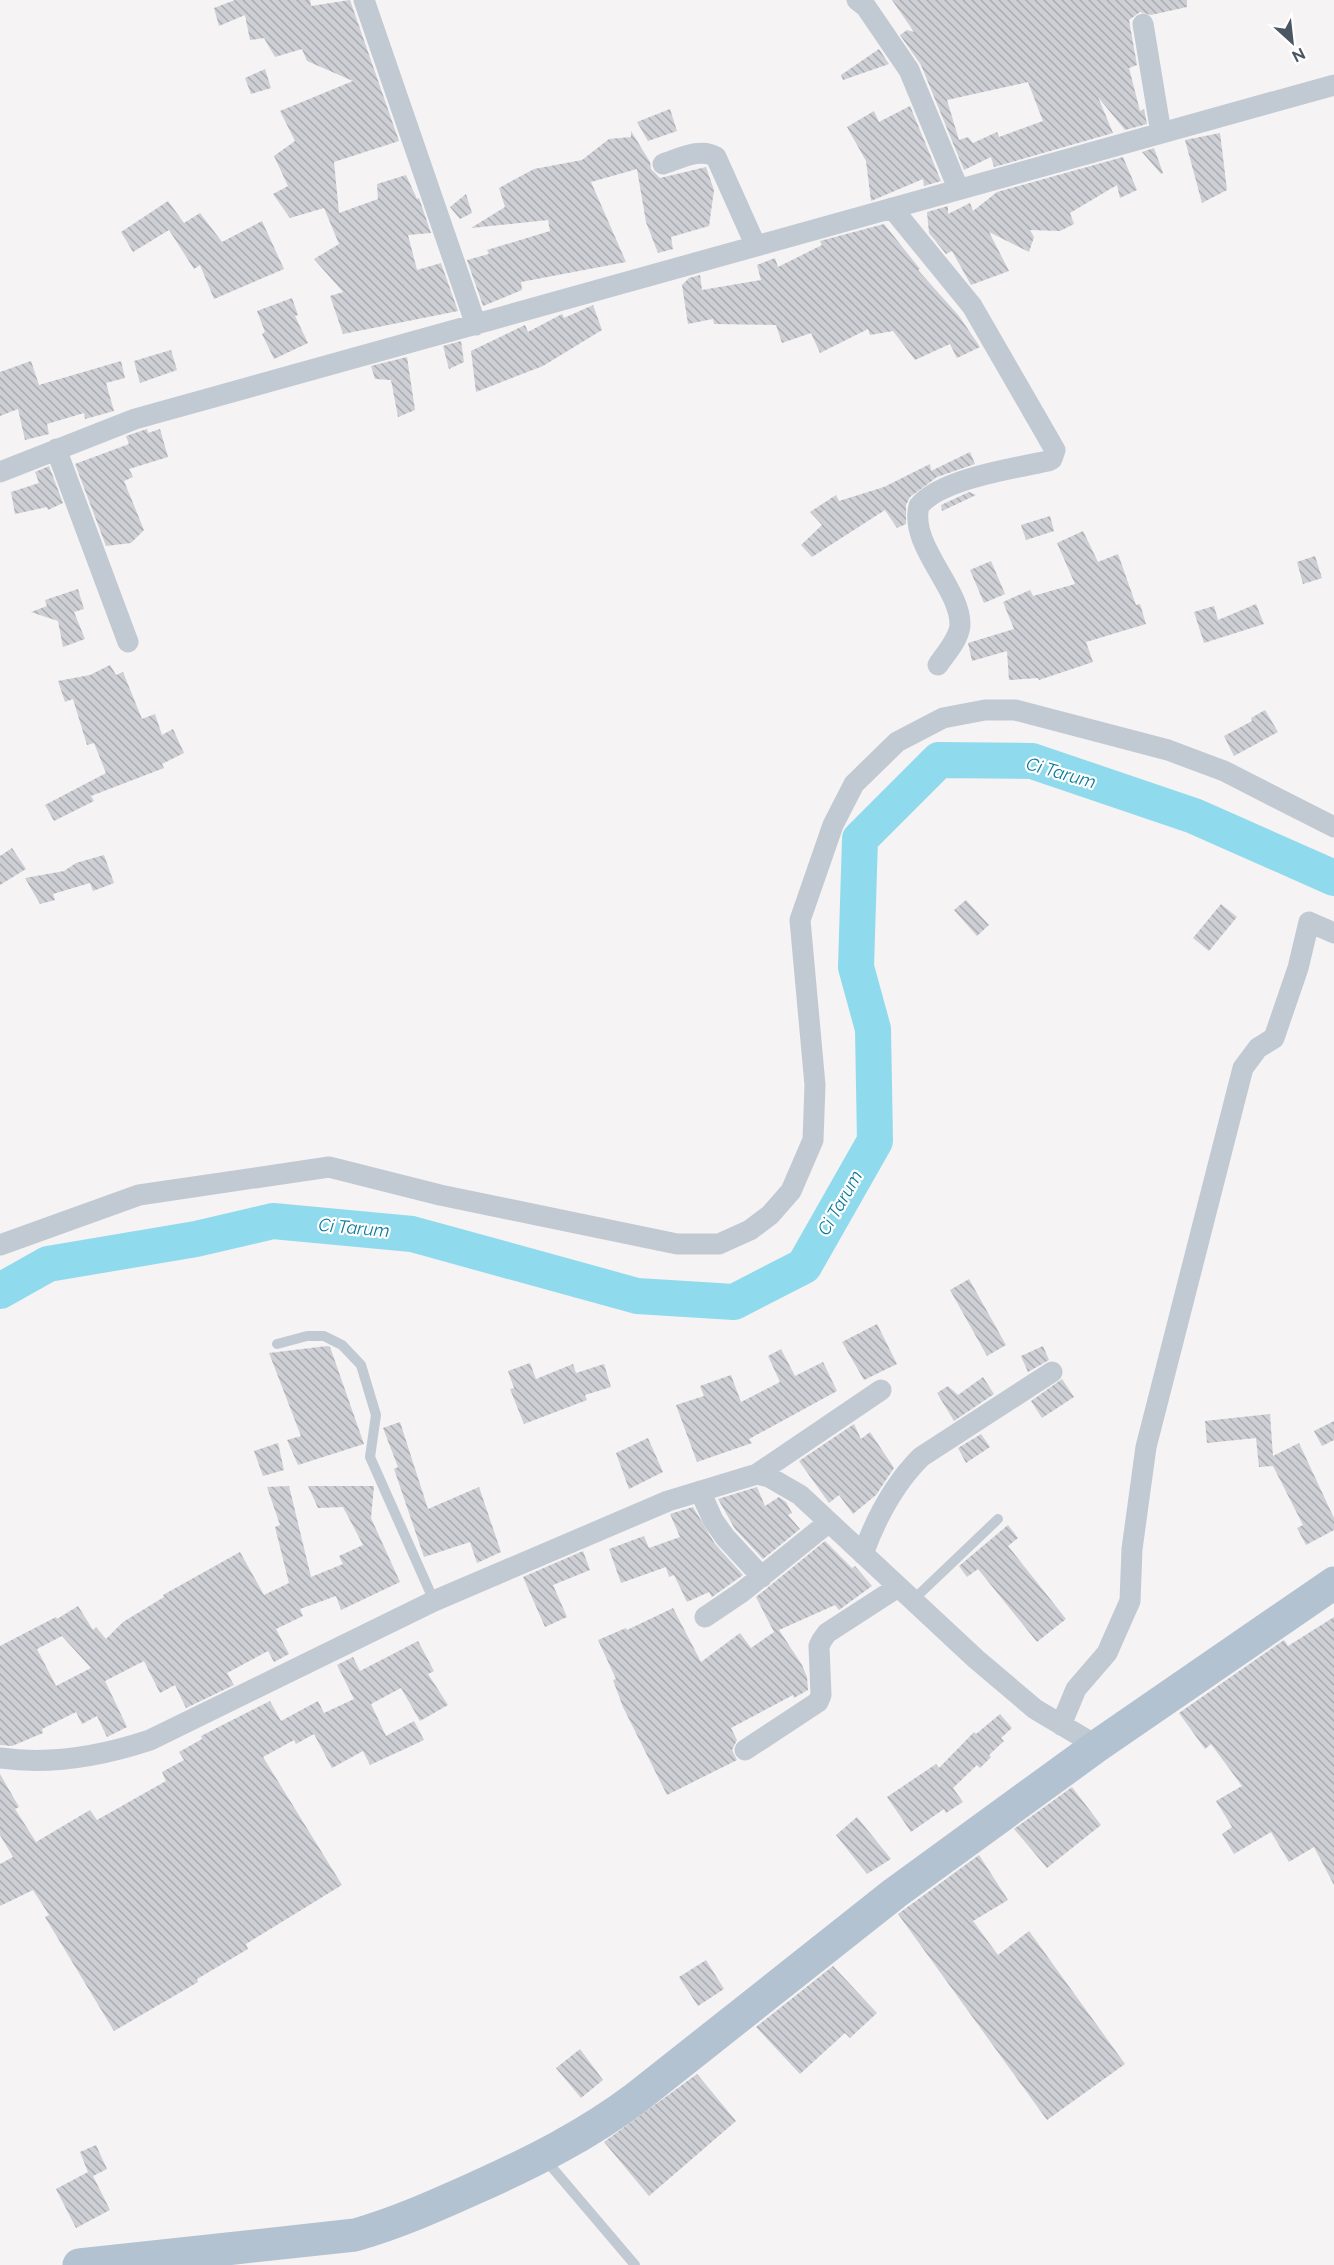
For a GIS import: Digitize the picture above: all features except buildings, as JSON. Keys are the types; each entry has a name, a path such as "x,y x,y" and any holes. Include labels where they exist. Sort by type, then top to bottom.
{"main road":[{"path":"79,2265 355,2235 397,2224 541,2155 608,2119 895,1893 1097,1746 1334,1583"}],"street":[{"path":"364,0 476,325"},
{"path":"857,0 866,7 909,69 957,188"},
{"path":"1143,24 1161,133"},
{"path":"0,472 135,418 1334,85"},
{"path":"663,164 700,153 710,153 716,157 755,244"},
{"path":"892,208 976,314 1055,450 1052,459 1048,461 990,473 935,491 919,506 917,524 954,604 960,626 956,639 938,665"},
{"path":"56,449 128,642"},
{"path":"0,1245 139,1195 329,1167 440,1195 677,1244 719,1244 750,1230 770,1215 791,1191 813,1140 815,1085 800,920 832,825 854,784 897,741 943,718 985,710 1015,710 1168,750 1224,771 1334,827"},
{"path":"1061,1725 1076,1689 1107,1653 1130,1601 1132,1549 1146,1447 1243,1068 1258,1048 1274,1038 1298,968 1309,922 1334,933"},
{"path":"863,1554 872,1529 890,1497 907,1472 921,1457 1052,1372"},
{"path":"0,1758 69,1758 113,1752 150,1740 434,1601 649,1509 757,1474 881,1390"},
{"path":"757,1474 769,1477 800,1495 905,1594 1035,1709 1097,1746"},
{"path":"700,1491 713,1520 725,1537 762,1577"},
{"path":"705,1617 762,1577 829,1522"},
{"path":"745,1750 818,1702 821,1695 819,1646 827,1633 905,1594"}],"lane":[{"path":"277,1344 307,1336 324,1336 342,1345 361,1365 376,1415 370,1457 434,1601"},
{"path":"905,1594 998,1519"},
{"path":"541,2155 635,2265"}],"waterway":[{"name":"Ci Tarum","path":"0,1291 48,1264 196,1239 273,1221 412,1234 637,1296 734,1302 804,1266 875,1141 873,1029 856,967 860,839 939,760 1032,761 1194,816 1334,878"}]}
